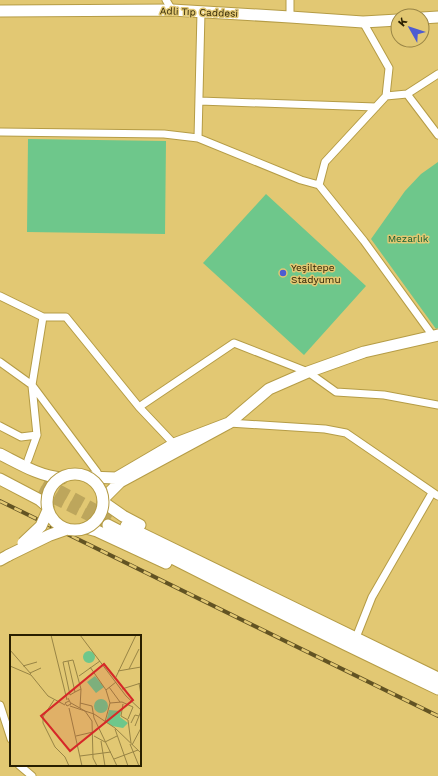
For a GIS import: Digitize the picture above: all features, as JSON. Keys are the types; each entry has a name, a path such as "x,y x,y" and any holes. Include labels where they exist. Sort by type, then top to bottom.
{"main road":[{"name":"Adli Tıp Caddesi","path":"0,12 172,10 363,22 390,20"},
{"path":"0,454 30,465 50,477 62,478 75,475 93,474 116,478 229,423 270,389 308,372 364,352 436,336"},
{"path":"103,500 120,482 159,457 174,444 229,423"},
{"path":"0,461 42,487 0,471"},
{"path":"4,557 50,535 67,529 76,530 86,528 94,524 100,516 103,508 103,500 93,474"},
{"path":"4,557 32,536 41,526 48,508 50,492 55,484 62,478"},
{"path":"0,479 40,500 48,508 56,522 67,529"},
{"path":"103,500 123,516 162,537 325,619 354,643"},
{"path":"110,521 354,643 438,689"},
{"path":"86,528 97,531 136,549 268,613 354,643 438,678"}],"street":[{"path":"166,0 172,10"},
{"path":"290,0 290,17"},
{"path":"198,138 201,12"},
{"path":"319,185 325,162 386,96 389,68 363,22"},
{"path":"386,96 407,94 438,74"},
{"path":"407,94 438,135"},
{"path":"199,101 376,106"},
{"path":"0,132 164,134 198,138 302,180 319,185 364,241 436,336"},
{"path":"0,296 43,317 66,317 139,407 174,444"},
{"path":"30,465 37,435 32,385 43,317"},
{"path":"139,407 234,343 308,372 336,392 384,395 438,405"},
{"path":"0,362 32,385 93,474"},
{"path":"229,423 325,429 346,433 435,494 372,597 354,643"},
{"path":"0,426 21,437 37,435"},
{"path":"0,705 10,736"},
{"path":"20,766 32,776"}],"green space":[{"path":"28,139 166,141 165,234 27,232"},
{"name":"Mezarlık","path":"438,162 438,328 436,329 371,239 405,191 421,174"},
{"path":"266,194 366,286 304,355 203,263"}],"tunnel":[{"path":"44,482 111,518"},
{"path":"39,491 108,525"}],"railway":[{"path":"0,501 438,716"}],"place":[{"name":"Yeşiltepe Stadyumu","path":"283,273"}]}
